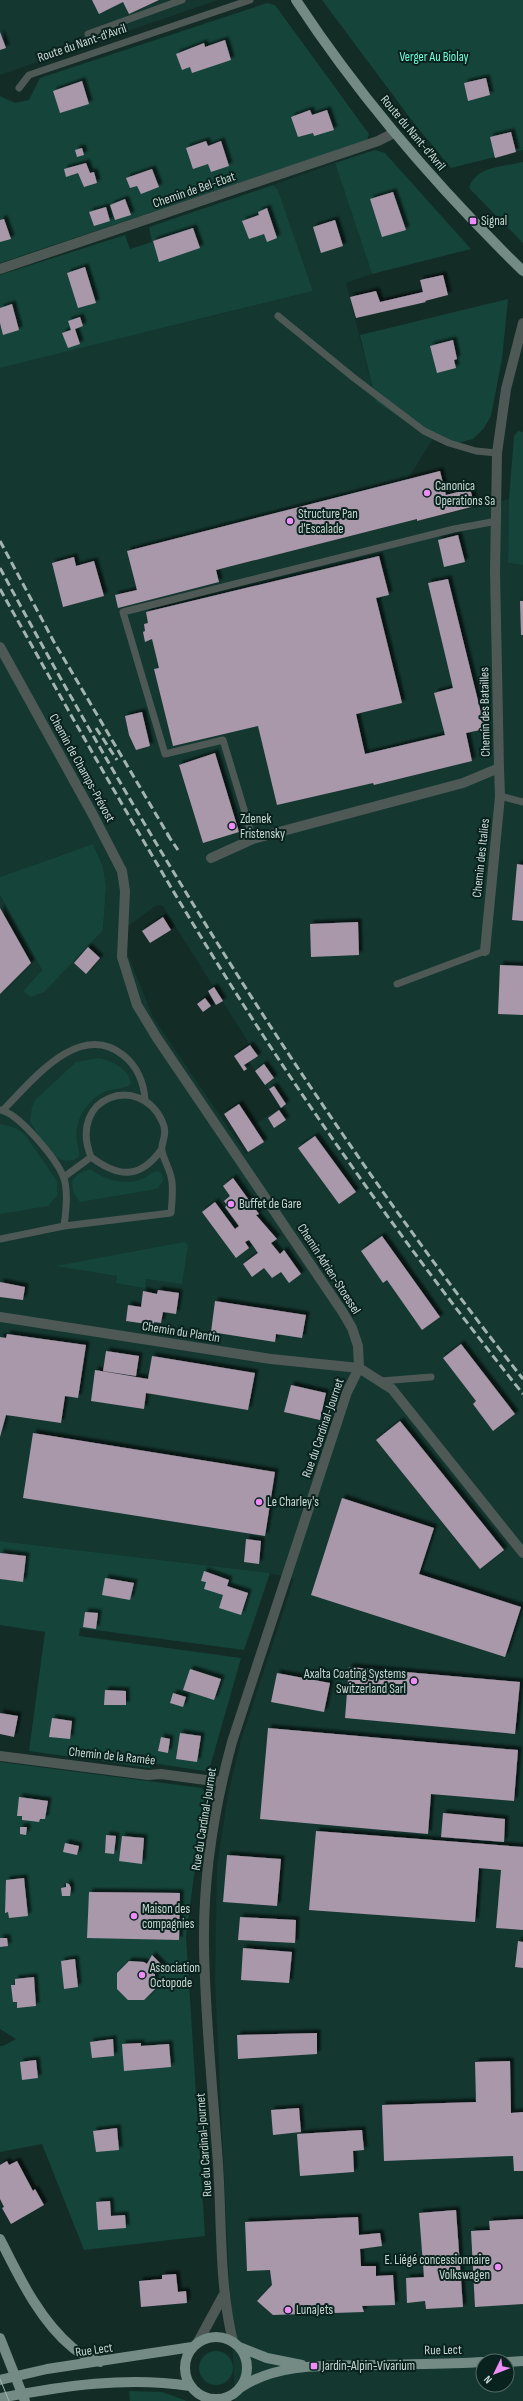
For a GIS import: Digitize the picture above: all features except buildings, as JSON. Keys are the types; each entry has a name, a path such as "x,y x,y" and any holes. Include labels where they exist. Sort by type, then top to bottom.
{"main road":[{"name":"Route du Nant-d'Avril","path":"296,0 321,37 394,133 445,192 523,271"},
{"path":"0,2240 37,2306 55,2331 74,2349 100,2362"},
{"path":"0,2337 25,2401"},
{"path":"212,2337 227,2339 236,2345 245,2356 247,2367 245,2378 236,2394 218,2399 203,2398 190,2386 184,2366 187,2356 195,2344 212,2337"},
{"name":"Rue Lect","path":"0,2380 47,2369 100,2362 195,2344"},
{"name":"Rue Lect","path":"236,2345 267,2358 308,2366"},
{"name":"Rue Lect","path":"236,2394 252,2380 266,2374 308,2366 475,2362"},
{"path":"0,2398 64,2386 122,2382 172,2383 190,2386"}],"street":[{"name":"Chemin de Bel-Ebat","path":"0,268 378,141 394,133"},
{"name":"Chemin des Batailles","path":"211,858 253,839 463,783 499,768 495,572 497,453 513,356 523,323"},
{"path":"513,356 523,347"},
{"name":"Chemin de Champs-Prévost","path":"0,646 117,861 124,881 124,908"},
{"name":"Chemin des Italies","path":"485,951 500,796 499,768"},
{"name":"Chemin Adrien-Stoessel","path":"124,908 122,957 138,1005 157,1038 342,1311 357,1339 359,1368"},
{"name":"Chemin du Plantin","path":"0,1316 271,1359 359,1368"},
{"path":"359,1368 392,1389 523,1553"},
{"name":"Rue du Cardinal-Journet","path":"236,2345 223,2296 221,2213 204,1946 207,1886 212,1834 221,1782 232,1742 347,1392 359,1368"},
{"name":"Chemin de la Ramée","path":"0,1756 148,1776 162,1774 221,1782"},
{"name":"Rue du Cardinal-Journet","path":"195,2344 223,2296"}],"lane":[{"path":"88,34 182,0"},
{"name":"Route du Nant-d'Avril","path":"19,88 29,75 250,0"},
{"path":"278,316 354,378 424,431 449,443 476,451 497,453"},
{"path":"253,839 223,740 165,754 123,612 454,529 497,521"},
{"path":"500,796 523,802"},
{"path":"397,984 485,951"},
{"path":"1,1110 53,1061 79,1046 96,1043 113,1047 126,1058 141,1079 145,1100"},
{"path":"124,1095 134,1096 145,1100 154,1109 162,1121 166,1133 162,1150 153,1161 135,1172 113,1170 91,1157 86,1143 85,1126 90,1115 99,1104 109,1098 124,1095"},
{"path":"1,1110 11,1113 30,1130 64,1176 67,1204 64,1226"},
{"path":"0,1239 64,1226 171,1213 172,1182 162,1150"},
{"path":"64,1176 91,1157"},
{"path":"381,1381 431,1377"}],"shaded area":[{"path":"0,0 218,0 0,75"},
{"path":"335,163 372,274 346,283 376,402 433,439 407,480 417,521 509,499 508,563 523,565 523,2401 235,2401 215,1982 217,1867 228,1795 241,1740 294,1579 270,1573 0,1541 0,895 42,970 23,991 103,930 106,887 103,867 93,844 0,877 0,368 313,291 278,190 273,185","holes":["162,905 250,1045 234,1056 244,1071 252,1066 281,1107 253,1126 263,1142 246,1154 153,1017 119,933 155,906"]}],"green space":[{"name":"Verger Au Biolay","path":"322,0 523,0 523,150 451,168 413,122"},
{"path":"267,3 275,5 369,134 367,140 0,263 0,96 15,103 29,100 40,78"},
{"path":"375,150 385,153 471,249 372,274 335,163"},
{"path":"523,162 523,243 469,188 478,175 484,171"},
{"path":"273,185 278,190 313,291 0,368 0,275 125,235 130,249 152,242 149,227"},
{"path":"508,299 502,359 491,416 484,428 473,439 454,444 433,439 376,402 360,335"},
{"path":"518,431 523,432 523,565 508,563 509,499 514,436"},
{"path":"93,844 103,867 106,887 103,930 44,992 31,997 23,991 42,970 0,895 0,877"},
{"path":"99,1058 120,1066 127,1074 131,1084 104,1092 87,1106 79,1119 77,1126 79,1157 71,1160 63,1160 50,1152 30,1122 32,1107 35,1100 76,1062"},
{"path":"0,1124 16,1128 25,1135 57,1181 57,1196 48,1206 0,1214"},
{"path":"90,1169 109,1179 123,1182 137,1181 158,1171 162,1174 163,1181 158,1188 151,1190 80,1202 73,1192 72,1181 78,1174"},
{"path":"184,1242 188,1245 182,1284 146,1279 145,1288 116,1283 117,1276 56,1266"},
{"path":"0,1541 270,1573 244,1650 80,1628 79,1636 241,1658 210,1767 205,1771 151,1763 150,1768 29,1751 45,1632 0,1625"},
{"path":"0,1762 202,1788 205,1793 186,1936 205,2236 84,2250 42,2144 0,2152 0,2046 3,2046 16,2039 0,2029"},
{"path":"213,2351 219,2351 228,2356 232,2362 232,2374 228,2380 219,2385 213,2385 204,2380 199,2371 199,2365 204,2356"},
{"path":"129,2391 162,2392 187,2401 130,2401"}],"tram line":[{"path":"0,2379 9,2401"}],"railway":[{"path":"0,541 54,642 170,838"},
{"path":"0,568 118,779 180,883 244,985 310,1086 378,1185 449,1283 523,1379"},
{"path":"0,589 97,761 232,988 298,1088 391,1222 523,1394"},
{"path":"96,728 117,760"},
{"path":"167,834 178,850"}],"place":[{"name":"Signal","path":"473,221"},
{"name":"Canonica Operations Sa","path":"427,493"},
{"name":"Structure Pan d'Escalade","path":"290,521"},
{"name":"Zdenek Fristensky","path":"232,826"},
{"name":"Buffet de Gare","path":"231,1204"},
{"name":"Le Charley's","path":"259,1502"},
{"name":"Axalta Coating Systems Switzerland Sarl","path":"414,1681"},
{"name":"Maison des compagnies","path":"134,1916"},
{"name":"Association Octopode","path":"142,1975"},
{"name":"E. Liégé concessionnaire Volkswagen","path":"498,2267"},
{"name":"LunaJets","path":"288,2310"},
{"name":"Jardin-Alpin-Vivarium","path":"314,2366"}]}
